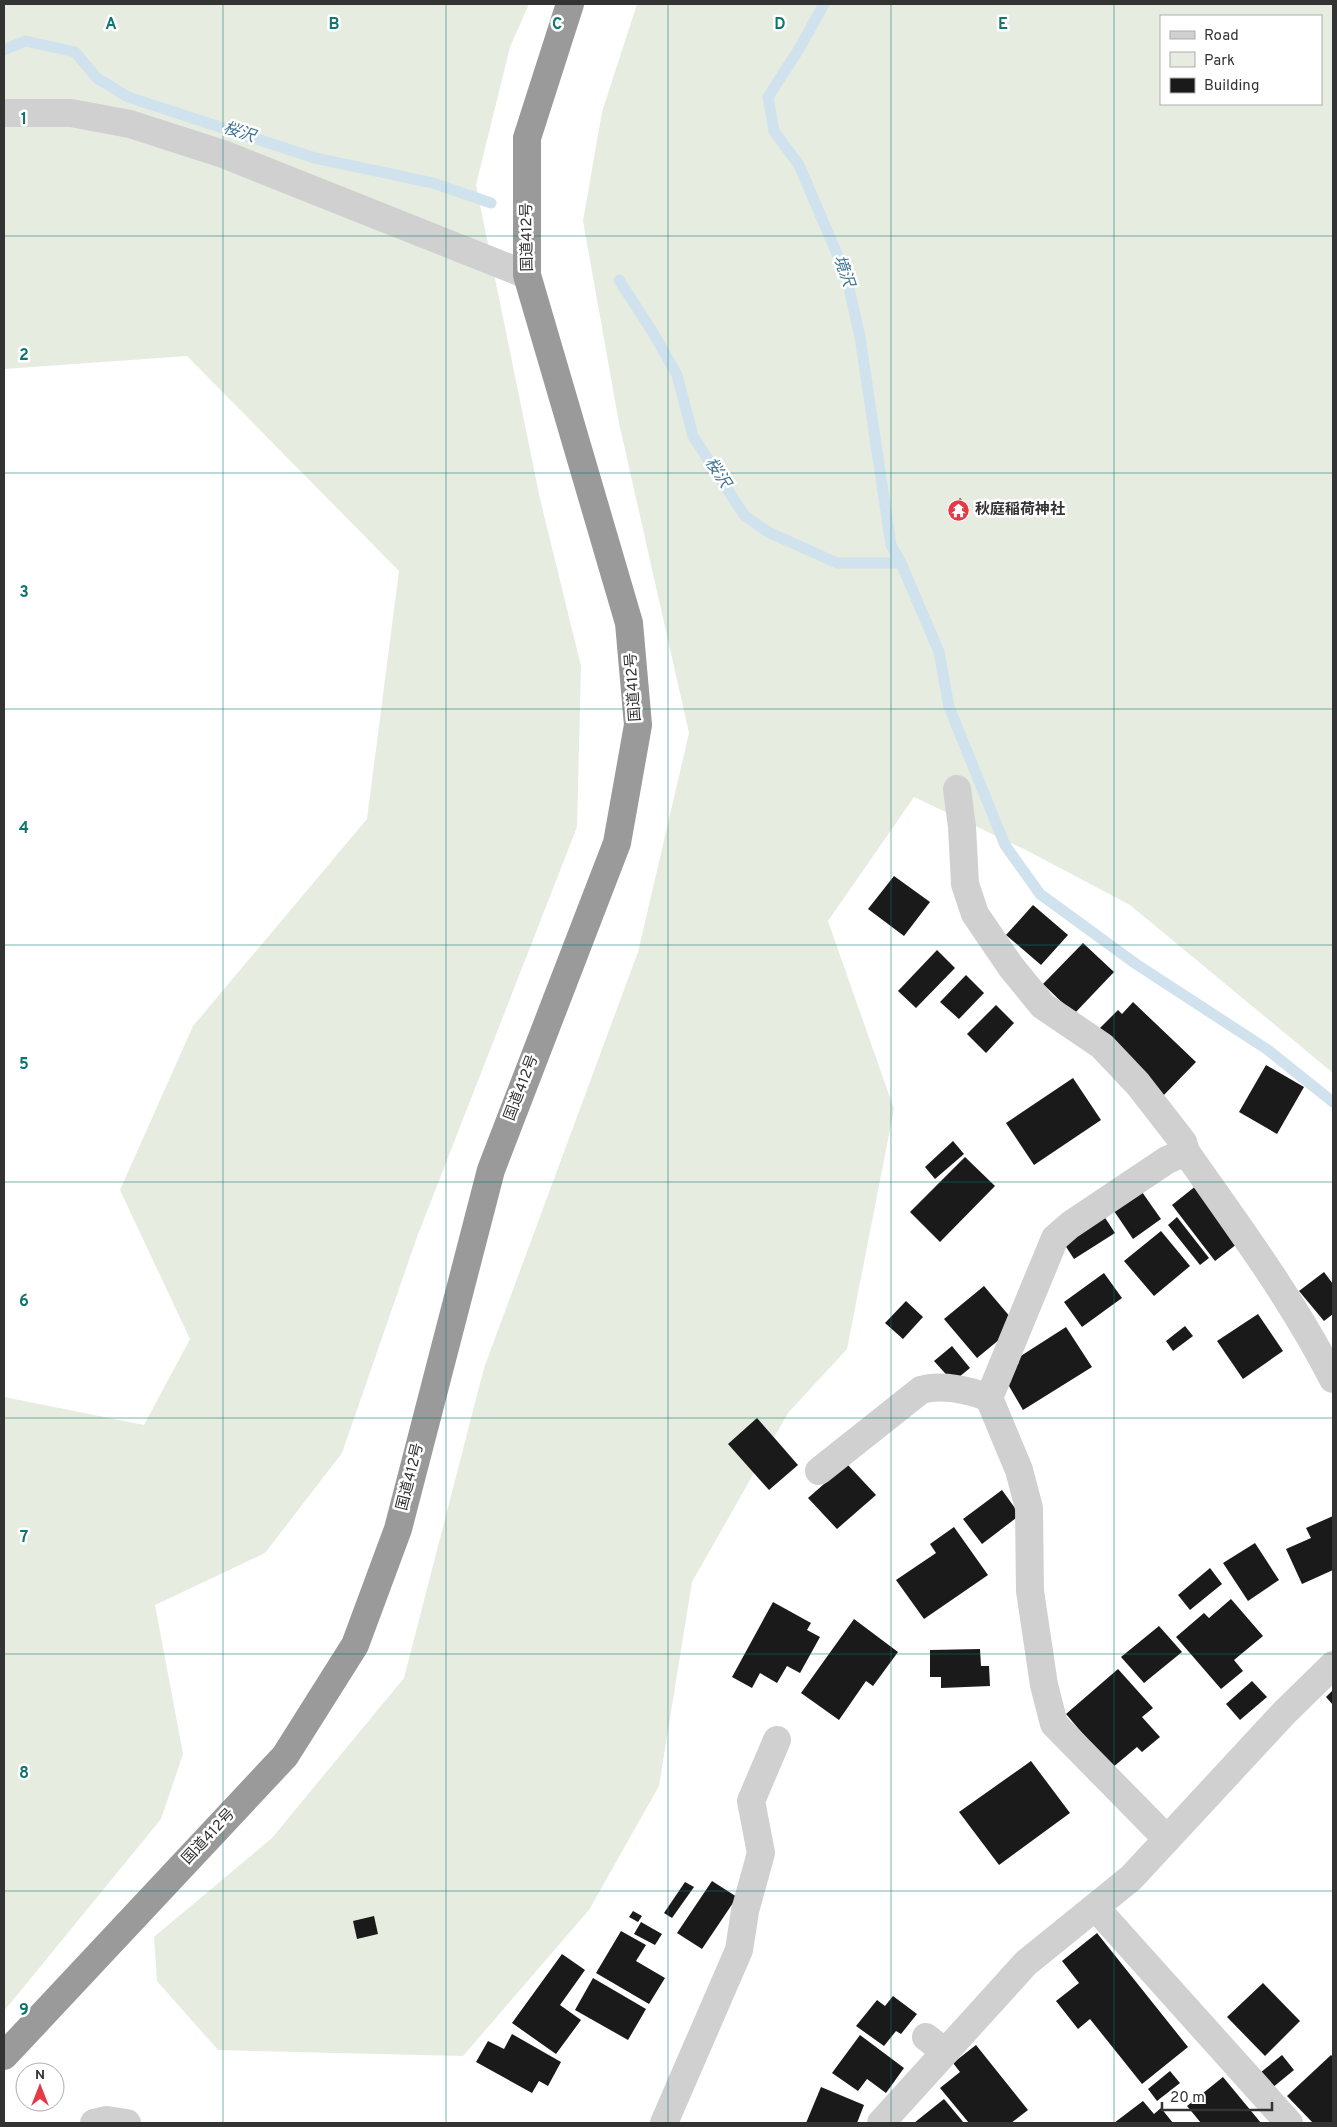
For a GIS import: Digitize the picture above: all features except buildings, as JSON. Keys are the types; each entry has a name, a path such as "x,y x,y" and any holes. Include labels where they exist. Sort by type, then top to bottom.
{"highway":[{"name":"国道412号","path":"4,2056 285,1756 355,1645 398,1529 491,1170 617,843 638,725 629,623 527,275 527,138 570,4"}],"street":[{"path":"4,113 71,113 130,124 223,154 527,275"},
{"path":"957,789 962,827 965,884 975,914 1010,968 1043,1006 1102,1046 1138,1084 1182,1142 1186,1152 1262,1259 1312,1338 1333,1379"},
{"path":"989,1398 1055,1238 1070,1225 1167,1160 1186,1152"},
{"path":"819,1471 921,1390 930,1387 977,1393 989,1398 1020,1470 1029,1508 1030,1591 1044,1685 1054,1724 1167,1839"},
{"path":"884,2110 935,2045 1026,1963 1131,1878 1284,1713 1333,1665"},
{"path":"664,2123 739,1950 745,1911 761,1853 750,1801 777,1740"},
{"path":"1096,1908 1289,2123"},
{"path":"94,2123 107,2120 126,2123"}],"green space":[{"path":"4,4 529,4 510,47 476,185 540,499 581,666 577,827 417,1237 342,1453 265,1553 155,1605 183,1754 161,1819 4,2011 4,1397 144,1425 190,1339 120,1190 193,1026 367,819 399,571 187,356 4,369"},
{"path":"637,4 1333,4 1333,1073 1130,905 1026,850 914,797 828,921 894,1109 847,1349 788,1413 692,1582 659,1786 589,1910 463,2056 218,2050 157,1981 154,1937 272,1838 404,1678 484,1368 638,952 689,733 619,423 583,221 602,112"}],"waterway":[{"name":"境沢","path":"824,4 799,49 768,97 774,131 799,165 846,275 860,337 891,545 901,563 939,652 949,707 1005,845 1040,894 1136,964 1268,1050 1333,1102"},
{"name":"桜沢","path":"4,50 25,41 75,52 97,78 128,97 315,158 433,183 491,203"},
{"name":"桜沢","path":"619,280 652,331 677,375 693,436 744,515 768,532 837,563 901,563"}],"place":[{"name":"秋庭稲荷神社","path":"959,510"}]}
